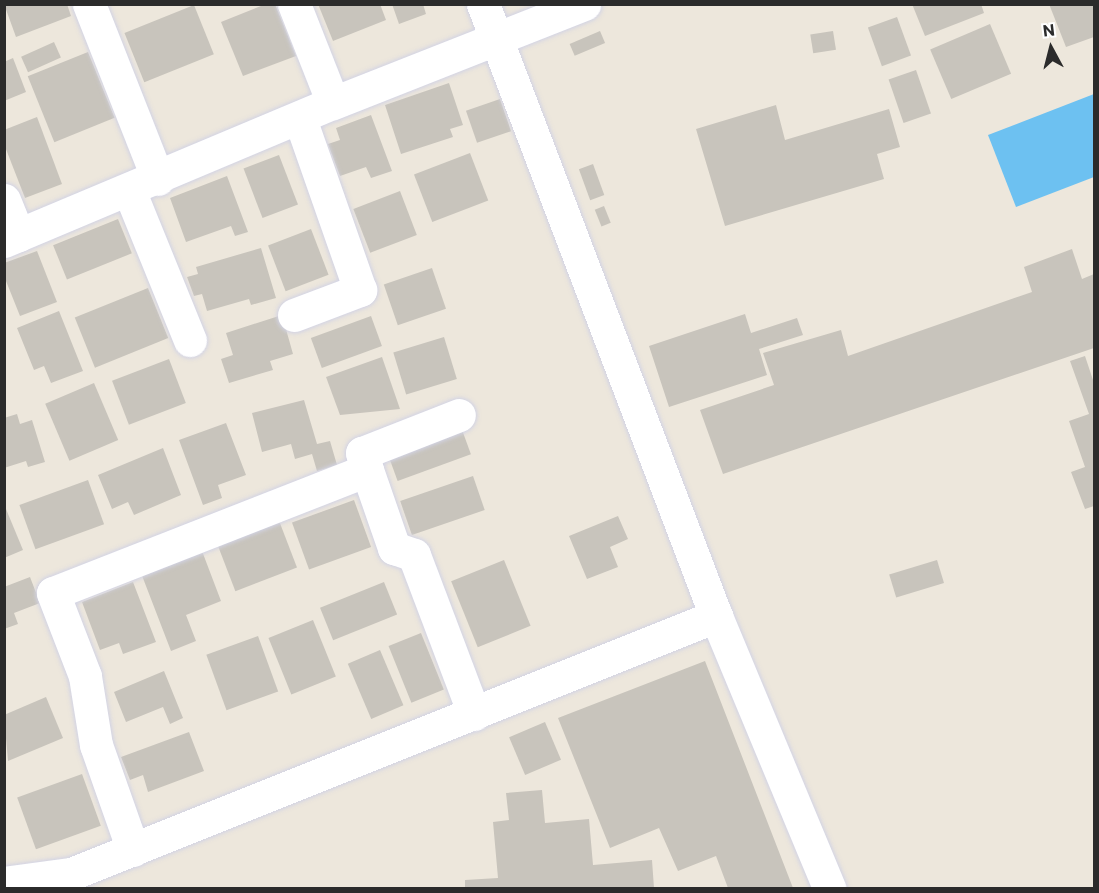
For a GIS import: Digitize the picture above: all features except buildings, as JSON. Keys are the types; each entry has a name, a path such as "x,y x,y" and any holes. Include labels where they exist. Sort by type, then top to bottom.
{"street":[{"path":"89,4 190,340"},
{"path":"294,4 333,103"},
{"path":"483,4 716,616 829,888"},
{"path":"4,200 11,238 333,103 584,4"},
{"path":"294,315 360,290 300,118"},
{"path":"459,415 362,453 394,548 414,555 474,714"},
{"path":"133,850 96,745 85,676 52,593 367,470"},
{"path":"4,882 73,881 133,850 716,616"}],"water":[{"path":"1094,94 1094,177 1016,207 988,135"}]}
